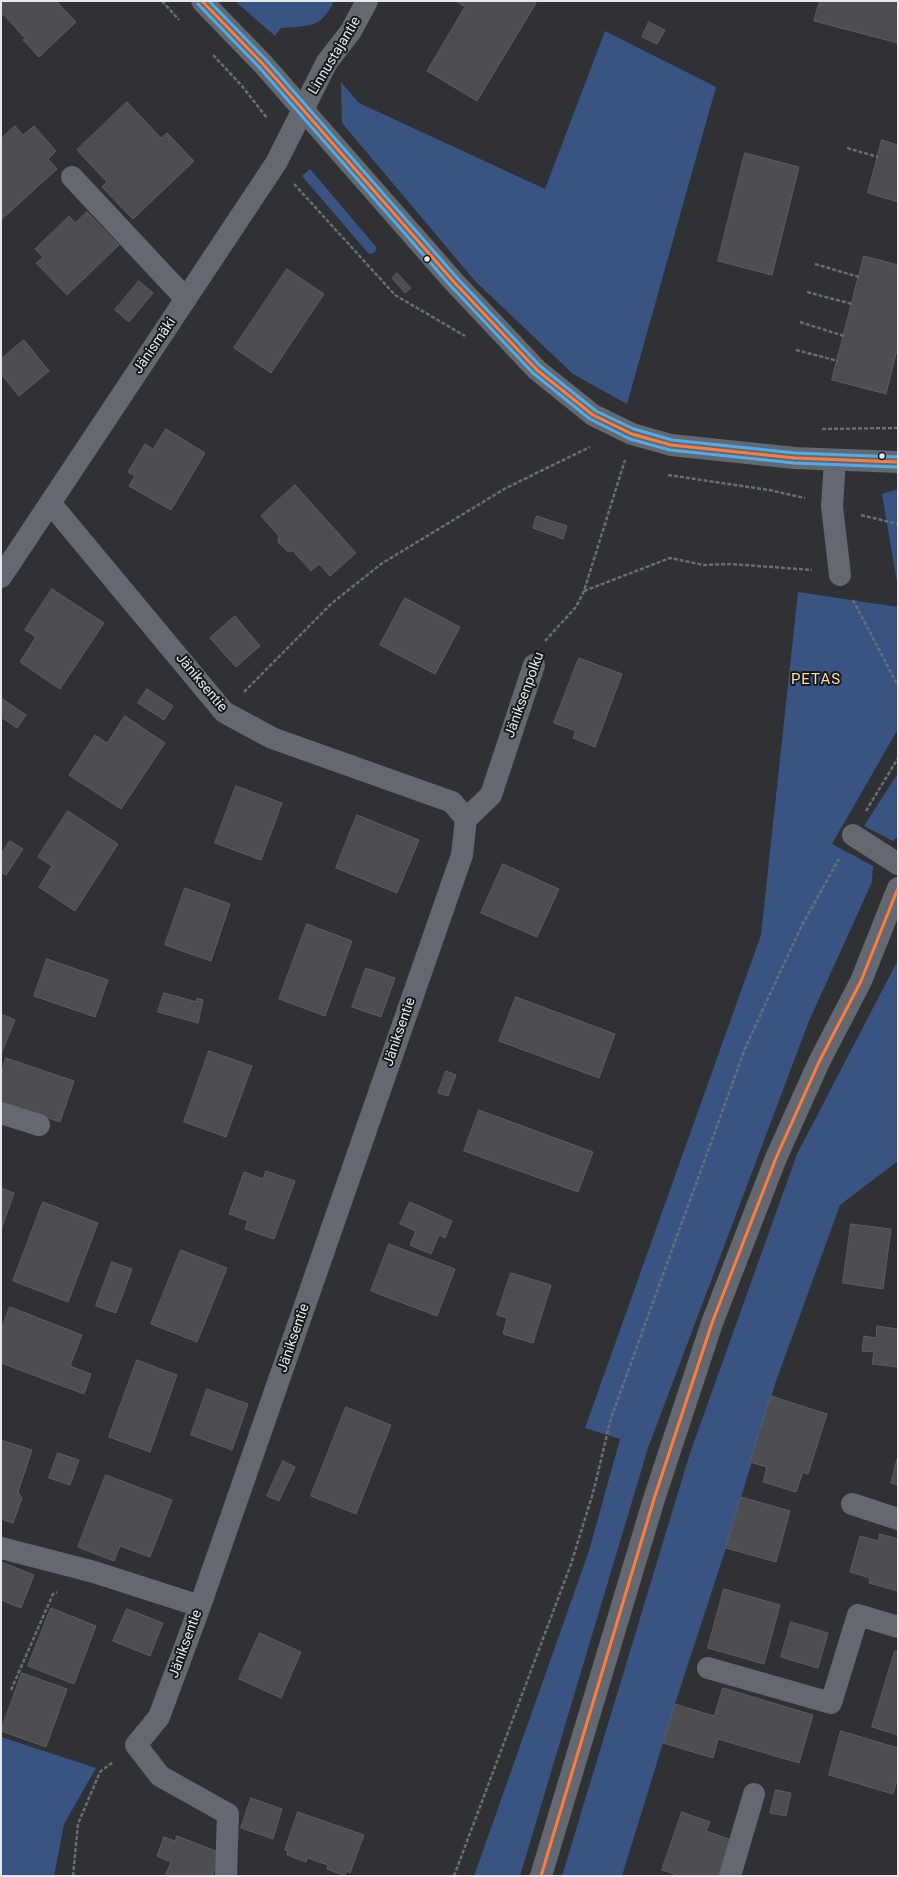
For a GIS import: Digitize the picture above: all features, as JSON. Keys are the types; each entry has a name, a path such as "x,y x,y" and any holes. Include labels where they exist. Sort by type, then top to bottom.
{"street":[{"path":"202,1 263,64 454,282 537,370 594,415 632,434 671,445 835,460 898,462"},
{"name":"Linnustajantie","path":"303,111 327,62 351,31 367,1"},
{"name":"Jänismäki","path":"1,577 51,504 276,163 303,111"},
{"path":"72,177 186,299"},
{"path":"835,460 832,506 840,575"},
{"name":"Jäniksentie","path":"51,504 224,712 272,738 452,802 466,819 462,855 200,1606 159,1718 136,1745"},
{"name":"Jäniksenpolku","path":"466,819 491,795 534,665"},
{"path":"853,835 898,864"},
{"path":"541,1876 654,1499 712,1323 776,1158 819,1062 861,981 898,888"},
{"path":"861,981 898,931"},
{"path":"1,1113 39,1125"},
{"path":"852,1504 898,1519"},
{"path":"1,1548 94,1572 200,1606"},
{"path":"708,1668 831,1703 858,1615 898,1627"},
{"path":"136,1745 160,1776 228,1814 226,1876"},
{"path":"730,1876 754,1794"}],"path":[{"path":"162,1 183,24"},
{"path":"210,52 242,86 268,118 266,124"},
{"path":"847,148 878,157"},
{"path":"276,163 395,295 470,339"},
{"path":"814,264 859,277"},
{"path":"807,292 852,304"},
{"path":"800,322 844,336"},
{"path":"796,350 838,361"},
{"path":"822,429 898,428"},
{"name":"Jäniksenpolku","path":"534,665 545,641 576,607 584,591 632,434"},
{"path":"584,443 597,450"},
{"path":"224,712 331,604 381,564 506,488 590,447"},
{"path":"617,460 631,465"},
{"path":"661,473 769,490 832,506 873,519 898,524"},
{"path":"584,591 670,558 704,565 732,564 805,569 840,575 898,686"},
{"path":"454,1876 571,1564 593,1493 611,1418 746,1046 802,925 898,758"},
{"path":"11,1690 53,1594 64,1589"},
{"path":"72,1876 78,1824 100,1772 136,1745"}],"shaded area":[{"path":"235,1 334,1 324,17 313,24 281,28 275,36"},
{"path":"605,31 716,87 627,404 573,374 475,281 342,123 341,82 359,103 545,189"},
{"path":"310,169 377,248 374,253 369,254 302,176"},
{"path":"898,489 898,588 882,494"},
{"path":"798,592 898,607 898,729 832,844 873,866 872,882 809,1021 648,1448 520,1876 474,1876 589,1551 620,1439 585,1428 761,935"},
{"path":"898,773 898,836 893,841 864,826"},
{"path":"898,960 898,1161 840,1205 775,1384 726,1548 675,1704 622,1876 562,1876 690,1453 797,1154"},
{"path":"1,1737 96,1768 64,1824 54,1876 1,1876"}],"building":[{"path":"1,1 56,1 76,22 39,57 23,40 25,38 3,14 1,16"},
{"path":"456,1 533,1 536,3 477,101 427,71 465,7"},
{"path":"820,1 898,1 898,43 814,21"},
{"path":"649,22 665,30 657,44 642,37"},
{"path":"127,102 161,138 167,133 194,161 133,219 102,187 107,182 77,150"},
{"path":"15,126 23,135 34,126 56,151 48,159 57,169 2,219 1,139"},
{"path":"882,140 898,145 898,202 868,193"},
{"path":"745,153 799,167 772,275 718,261"},
{"path":"87,212 119,245 67,295 36,263 43,257 35,249 69,216 75,223"},
{"path":"864,256 898,265 898,346 886,394 832,380"},
{"path":"287,269 324,294 271,373 234,348"},
{"path":"397,273 411,288 405,293 392,278"},
{"path":"139,281 153,293 129,322 115,310"},
{"path":"24,340 49,371 19,396 1,374 1,359"},
{"path":"166,429 205,453 171,510 129,486 135,476 128,472 145,444 153,449"},
{"path":"295,485 356,553 330,576 319,564 311,571 293,551 287,551 278,542 279,536 261,516"},
{"path":"537,516 567,526 563,539 533,528"},
{"path":"52,589 104,623 60,689 20,662 36,637 25,630"},
{"path":"405,598 460,627 435,674 380,645"},
{"path":"235,616 260,646 236,667 210,638"},
{"path":"579,658 622,674 595,747 573,738 576,731 554,723"},
{"path":"147,689 173,706 164,720 138,703"},
{"path":"1,698 26,715 17,728 1,717"},
{"path":"125,716 165,743 121,809 69,775 95,735 107,743"},
{"path":"236,786 282,803 261,860 215,843"},
{"path":"68,811 118,844 75,911 39,887 52,866 38,857"},
{"path":"357,815 419,840 397,893 336,868"},
{"path":"10,841 23,849 6,875 1,872 1,854"},
{"path":"503,864 559,889 537,937 481,913"},
{"path":"185,888 230,904 211,961 165,945"},
{"path":"307,924 352,941 325,1016 279,999"},
{"path":"47,959 108,980 95,1017 34,996"},
{"path":"366,968 395,978 381,1017 352,1007"},
{"path":"164,993 197,1002 197,998 203,1000 198,1023 158,1012"},
{"path":"516,997 615,1034 599,1078 499,1041"},
{"path":"1,1014 15,1020 1,1054"},
{"path":"209,1051 252,1066 226,1137 184,1122"},
{"path":"6,1058 74,1081 60,1122 1,1102 1,1074"},
{"path":"446,1071 456,1075 448,1096 438,1093"},
{"path":"479,1110 593,1152 578,1192 464,1151"},
{"path":"266,1171 295,1181 274,1239 245,1229 248,1221 229,1214 244,1172 263,1179"},
{"path":"1,1188 14,1193 1,1230"},
{"path":"43,1202 98,1223 68,1302 13,1281"},
{"path":"410,1202 452,1221 445,1238 439,1235 431,1254 410,1245 416,1231 400,1224"},
{"path":"851,1224 891,1229 883,1289 843,1283"},
{"path":"389,1244 455,1269 437,1316 371,1291"},
{"path":"181,1250 227,1268 197,1342 151,1324"},
{"path":"112,1262 132,1269 116,1313 96,1306"},
{"path":"511,1273 551,1285 533,1343 503,1334 507,1318 497,1315"},
{"path":"10,1307 82,1335 70,1366 91,1374 84,1394 1,1363 1,1330"},
{"path":"877,1326 898,1329 898,1367 872,1364 874,1352 862,1351 864,1336 876,1338"},
{"path":"137,1360 177,1375 150,1452 109,1437"},
{"path":"207,1389 248,1404 232,1450 191,1435"},
{"path":"771,1396 827,1414 808,1474 803,1472 796,1492 763,1482 767,1467 750,1462"},
{"path":"346,1407 391,1425 356,1514 311,1496"},
{"path":"1,1440 32,1450 18,1492 22,1498 13,1523 1,1519"},
{"path":"58,1453 79,1460 70,1485 49,1478"},
{"path":"898,1456 898,1485 891,1483"},
{"path":"283,1461 295,1467 279,1501 267,1496"},
{"path":"106,1475 172,1500 150,1557 120,1546 114,1561 78,1547"},
{"path":"741,1497 790,1511 776,1562 726,1548"},
{"path":"880,1534 898,1539 898,1591 869,1583 870,1578 850,1572 860,1536 878,1541"},
{"path":"1,1562 34,1575 21,1608 1,1600"},
{"path":"724,1589 780,1605 764,1664 708,1648"},
{"path":"51,1608 96,1626 74,1684 28,1666"},
{"path":"127,1609 163,1623 150,1656 113,1641"},
{"path":"791,1622 828,1633 818,1668 781,1657"},
{"path":"260,1633 301,1652 281,1698 239,1679"},
{"path":"895,1651 898,1652 898,1735 872,1727"},
{"path":"22,1673 67,1689 46,1747 1,1731"},
{"path":"723,1688 813,1715 799,1763 718,1739 713,1758 663,1743 675,1704 714,1716"},
{"path":"841,1731 898,1748 898,1777 893,1794 829,1775"},
{"path":"776,1790 791,1793 786,1816 770,1813"},
{"path":"251,1798 282,1809 273,1839 241,1828"},
{"path":"298,1812 364,1835 350,1873 347,1871 345,1876 327,1869 328,1865 307,1858 306,1862 287,1855 288,1851 285,1850"},
{"path":"682,1812 710,1822 706,1831 734,1841 722,1876 677,1876 662,1870"},
{"path":"177,1836 221,1853 212,1876 165,1876 171,1862 157,1856 164,1837 175,1841"}],"transit line":[{"path":"202,1 263,64 454,282 537,370 593,415 632,434 671,445 795,458 898,462"},
{"path":"209,1 267,61 458,279 540,366 596,411 634,429 672,440 795,453 898,457"},
{"path":"198,4 259,67 450,285 533,373 590,419 630,439 670,450 794,463 898,467"},
{"path":"541,1876 654,1499 712,1323 776,1158 819,1062 861,981 898,888"}],"district":[{"name":"PETAS","path":"816,680"}]}
